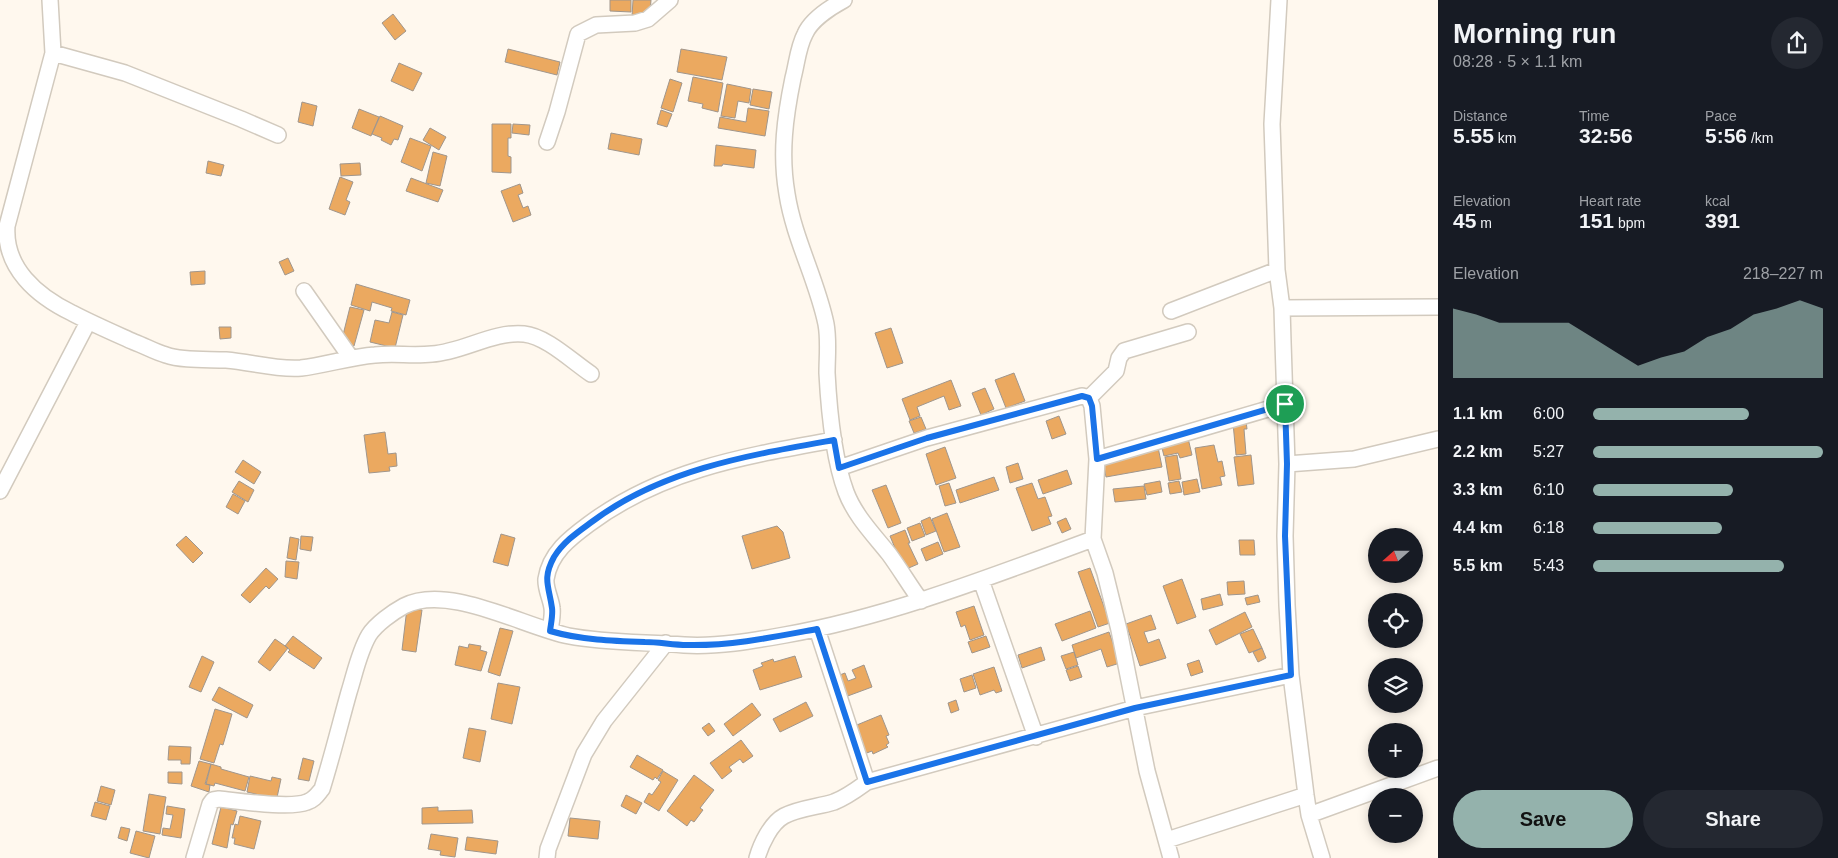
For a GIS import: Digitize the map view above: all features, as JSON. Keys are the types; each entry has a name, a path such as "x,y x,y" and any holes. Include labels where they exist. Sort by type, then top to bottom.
{"street":[{"path":"50,0 54,53 7,226 6,237 10,252 24,280 40,294 88,322 167,356 300,368 351,358 386,354 449,352 497,337 524,334 545,341 591,374"},
{"path":"547,142 578,34 596,25 635,24 648,19 670,0"},
{"path":"844,0 815,21 805,32 792,85 782,152 787,195 817,290 826,326 827,375 834,440 839,468 847,494 866,527 889,555 920,601"},
{"path":"1279,0 1272,124 1277,270 1282,308 1287,464 1285,536 1291,675 1306,795 1322,858"},
{"path":"54,53 125,73 278,135"},
{"path":"1171,311 1277,270"},
{"path":"304,291 351,358"},
{"path":"1282,308 1438,307"},
{"path":"0,491 88,322"},
{"path":"1089,398 1116,371 1119,358 1124,351 1188,332"},
{"path":"839,468 937,435 1082,396 1089,398"},
{"path":"1089,398 1092,406 1097,459 1093,539 1105,573 1115,611 1147,771 1171,858"},
{"path":"1097,459 1285,404"},
{"path":"1287,464 1354,459 1438,439"},
{"path":"550,631 552,610 546,579 554,558 567,540 609,509 656,484 730,460 834,440"},
{"path":"194,858 210,804 213,800 299,804 314,798 322,789 360,654 370,633 404,606 431,598 459,602 568,636 602,641 686,645 720,644 761,640 817,629 920,601 1093,539"},
{"path":"981,580 1036,737"},
{"path":"817,629 867,782"},
{"path":"547,858 548,849 584,754 604,721 666,643"},
{"path":"757,858 770,831 784,816 834,802 850,795 867,782 1036,737 1135,708 1291,675"},
{"path":"1310,815 1438,768"},
{"path":"1166,840 1306,795"}],"building":[{"path":"610,0 631,0 631,12 610,11"},
{"path":"633,0 651,0 650,13 640,13 640,16 632,16"},
{"path":"393,14 406,31 395,40 382,23"},
{"path":"508,49 560,62 557,75 505,62"},
{"path":"681,49 727,57 722,80 677,72"},
{"path":"399,63 422,73 413,91 391,81"},
{"path":"693,77 723,83 718,112 702,108 703,104 688,101"},
{"path":"670,79 682,83 673,112 661,108"},
{"path":"727,84 751,89 749,103 738,101 735,118 721,116"},
{"path":"753,89 772,92 769,109 750,105"},
{"path":"302,102 317,106 313,126 298,122"},
{"path":"748,108 769,111 765,136 718,128 720,117 746,122"},
{"path":"359,109 379,117 371,136 352,128"},
{"path":"661,110 672,114 667,127 657,124"},
{"path":"380,116 403,126 398,140 394,139 391,145 381,140 382,138 372,134"},
{"path":"492,124 511,124 511,138 508,138 508,156 511,157 511,173 492,172"},
{"path":"513,124 530,125 529,135 512,133"},
{"path":"430,128 446,137 439,150 423,140"},
{"path":"611,133 642,139 639,155 608,149"},
{"path":"410,138 431,146 422,171 401,162"},
{"path":"716,145 756,150 754,168 723,164 722,166 714,166"},
{"path":"433,152 447,156 440,186 426,183"},
{"path":"208,161 224,165 221,176 206,173"},
{"path":"360,163 361,175 341,176 340,164"},
{"path":"340,177 353,182 346,200 350,202 345,215 329,209"},
{"path":"411,178 443,190 438,202 406,191"},
{"path":"520,184 523,193 518,195 523,208 528,206 531,215 513,222 501,191"},
{"path":"288,258 294,271 285,275 279,262"},
{"path":"205,271 205,284 191,285 190,272"},
{"path":"356,284 410,300 406,315 391,311 392,308 372,302 370,311 351,305"},
{"path":"350,307 364,310 354,346 341,343"},
{"path":"392,312 403,315 395,348 370,342 375,320 389,323"},
{"path":"219,327 231,327 231,338 220,339"},
{"path":"891,328 903,363 887,368 875,333"},
{"path":"1014,373 1025,401 1006,408 995,380"},
{"path":"951,380 961,406 949,410 944,396 917,407 920,416 910,420 902,399"},
{"path":"985,388 994,409 981,415 972,393"},
{"path":"1059,416 1066,434 1052,439 1046,421"},
{"path":"921,417 926,429 914,433 909,421"},
{"path":"1246,421 1247,429 1244,429 1246,454 1236,455 1233,423"},
{"path":"385,432 388,454 396,453 397,466 389,467 390,471 369,473 364,435"},
{"path":"1188,438 1192,455 1180,458 1178,453 1164,456 1161,444"},
{"path":"1214,445 1218,462 1222,461 1225,476 1220,477 1222,485 1202,489 1195,448"},
{"path":"945,447 956,478 936,485 926,454"},
{"path":"1158,447 1162,467 1106,477 1102,457"},
{"path":"1177,455 1181,479 1169,481 1165,457"},
{"path":"1251,455 1254,484 1238,486 1234,457"},
{"path":"243,460 261,472 254,484 235,472"},
{"path":"1018,463 1023,479 1010,483 1006,467"},
{"path":"1067,470 1072,484 1043,494 1038,480"},
{"path":"994,477 999,490 960,503 956,490"},
{"path":"1197,479 1200,492 1184,495 1182,482"},
{"path":"239,481 254,490 248,502 232,492"},
{"path":"1160,481 1162,492 1147,495 1144,484"},
{"path":"1179,481 1182,492 1170,494 1168,483"},
{"path":"949,483 956,503 945,506 939,486"},
{"path":"1032,483 1038,499 1045,497 1052,516 1048,517 1051,524 1032,531 1016,488"},
{"path":"886,485 901,523 888,528 872,490"},
{"path":"1144,486 1146,499 1115,502 1113,489"},
{"path":"233,494 245,501 238,514 226,507"},
{"path":"947,513 960,547 944,552 932,519"},
{"path":"930,517 936,531 926,535 921,521"},
{"path":"1066,518 1071,529 1062,533 1057,522"},
{"path":"920,523 925,536 912,541 907,528"},
{"path":"777,526 783,532 790,558 752,569 742,536"},
{"path":"905,530 910,543 908,543 918,564 904,570 890,536"},
{"path":"501,534 515,538 508,566 493,562"},
{"path":"186,536 203,553 193,563 176,545"},
{"path":"301,536 313,537 311,551 300,549"},
{"path":"290,537 299,539 296,560 287,558"},
{"path":"1239,540 1254,540 1255,555 1240,555"},
{"path":"938,542 943,554 926,561 921,549"},
{"path":"286,561 299,562 297,579 285,577"},
{"path":"266,568 278,579 269,589 266,586 250,603 241,595"},
{"path":"1090,568 1110,623 1098,627 1078,572"},
{"path":"1182,579 1196,617 1177,624 1163,586"},
{"path":"1244,581 1245,594 1228,595 1227,582"},
{"path":"1220,594 1223,605 1203,610 1201,599"},
{"path":"1258,595 1260,602 1247,605 1245,598"},
{"path":"974,606 984,635 970,640 965,625 961,627 956,612"},
{"path":"407,608 422,610 416,652 402,650"},
{"path":"1090,611 1096,628 1062,641 1055,624"},
{"path":"1245,612 1252,627 1216,645 1209,630"},
{"path":"1151,615 1156,629 1144,632 1148,643 1159,639 1166,658 1140,666 1126,624"},
{"path":"500,628 513,631 500,676 488,672"},
{"path":"1253,629 1262,648 1249,653 1240,634"},
{"path":"1109,632 1120,663 1107,667 1101,649 1076,658 1072,645"},
{"path":"293,636 322,658 314,669 288,652 290,650 285,646"},
{"path":"986,636 990,647 972,653 968,642"},
{"path":"275,639 288,648 270,671 258,662"},
{"path":"469,644 481,646 480,650 487,652 481,671 455,665 459,646 468,648"},
{"path":"1041,647 1045,660 1022,668 1018,655"},
{"path":"1262,648 1266,658 1258,662 1253,652"},
{"path":"1074,652 1078,665 1066,669 1061,656"},
{"path":"202,656 214,662 201,692 189,687"},
{"path":"795,656 802,677 760,690 753,670 763,666 761,663 773,659 774,662"},
{"path":"1199,660 1203,672 1191,676 1187,664"},
{"path":"864,665 872,687 845,697 837,676 845,673 848,681 856,678 852,670"},
{"path":"1078,666 1082,677 1070,681 1066,670"},
{"path":"994,667 1002,691 996,693 994,690 980,695 973,674"},
{"path":"972,675 976,688 964,692 960,679"},
{"path":"498,683 520,687 512,724 491,719"},
{"path":"219,687 253,705 247,718 212,700"},
{"path":"956,700 959,710 951,713 948,703"},
{"path":"806,702 813,716 780,732 773,719"},
{"path":"752,703 761,715 733,736 724,724"},
{"path":"215,709 232,714 223,745 220,744 214,763 200,759"},
{"path":"881,715 889,735 886,736 889,743 886,745 888,747 873,754 872,751 864,754 852,727"},
{"path":"709,723 715,731 708,736 702,728"},
{"path":"469,728 486,731 480,762 463,758"},
{"path":"741,740 753,756 743,763 740,759 729,767 732,771 722,779 710,763"},
{"path":"169,746 191,747 190,764 181,764 181,760 168,760"},
{"path":"637,755 663,770 657,779 655,777 653,780 630,767"},
{"path":"303,758 314,761 309,781 298,779"},
{"path":"199,761 211,764 205,784 210,785 209,792 191,786"},
{"path":"211,764 249,777 245,791 215,783 214,786 206,784"},
{"path":"663,771 678,780 659,811 644,802 649,793 652,795 661,782 658,780"},
{"path":"168,772 182,772 182,784 168,783"},
{"path":"694,775 714,790 700,808 703,810 694,822 691,820 687,826 667,811"},
{"path":"250,776 271,781 272,777 281,779 276,802 268,797 247,792"},
{"path":"101,786 115,790 111,805 97,801"},
{"path":"149,794 166,797 160,834 143,831"},
{"path":"626,795 642,803 636,814 621,806"},
{"path":"95,802 110,806 106,820 91,816"},
{"path":"167,806 185,809 181,838 162,835 163,828 170,829 173,815 166,814"},
{"path":"221,807 237,811 233,825 231,824 227,848 212,844"},
{"path":"438,807 438,811 472,810 473,823 422,824 422,808"},
{"path":"240,816 261,821 254,849 234,844 235,838 232,838 235,824 238,825"},
{"path":"570,818 600,821 598,839 568,836"},
{"path":"121,827 130,829 127,841 118,838"},
{"path":"136,831 155,836 149,858 130,853"},
{"path":"431,834 458,838 455,857 440,855 441,851 428,849"},
{"path":"467,837 498,841 496,854 465,850"}],"route":[{"path":"1082,396 1089,398 1092,406 1097,459 1285,404 1287,464 1285,536 1291,675 1135,708 1036,737 867,782 817,629 761,640 686,645 602,641 568,636 550,631 552,610 546,579 554,558 567,540 609,509 656,484 730,460 834,440 839,468 927,438 1082,396"}]}
